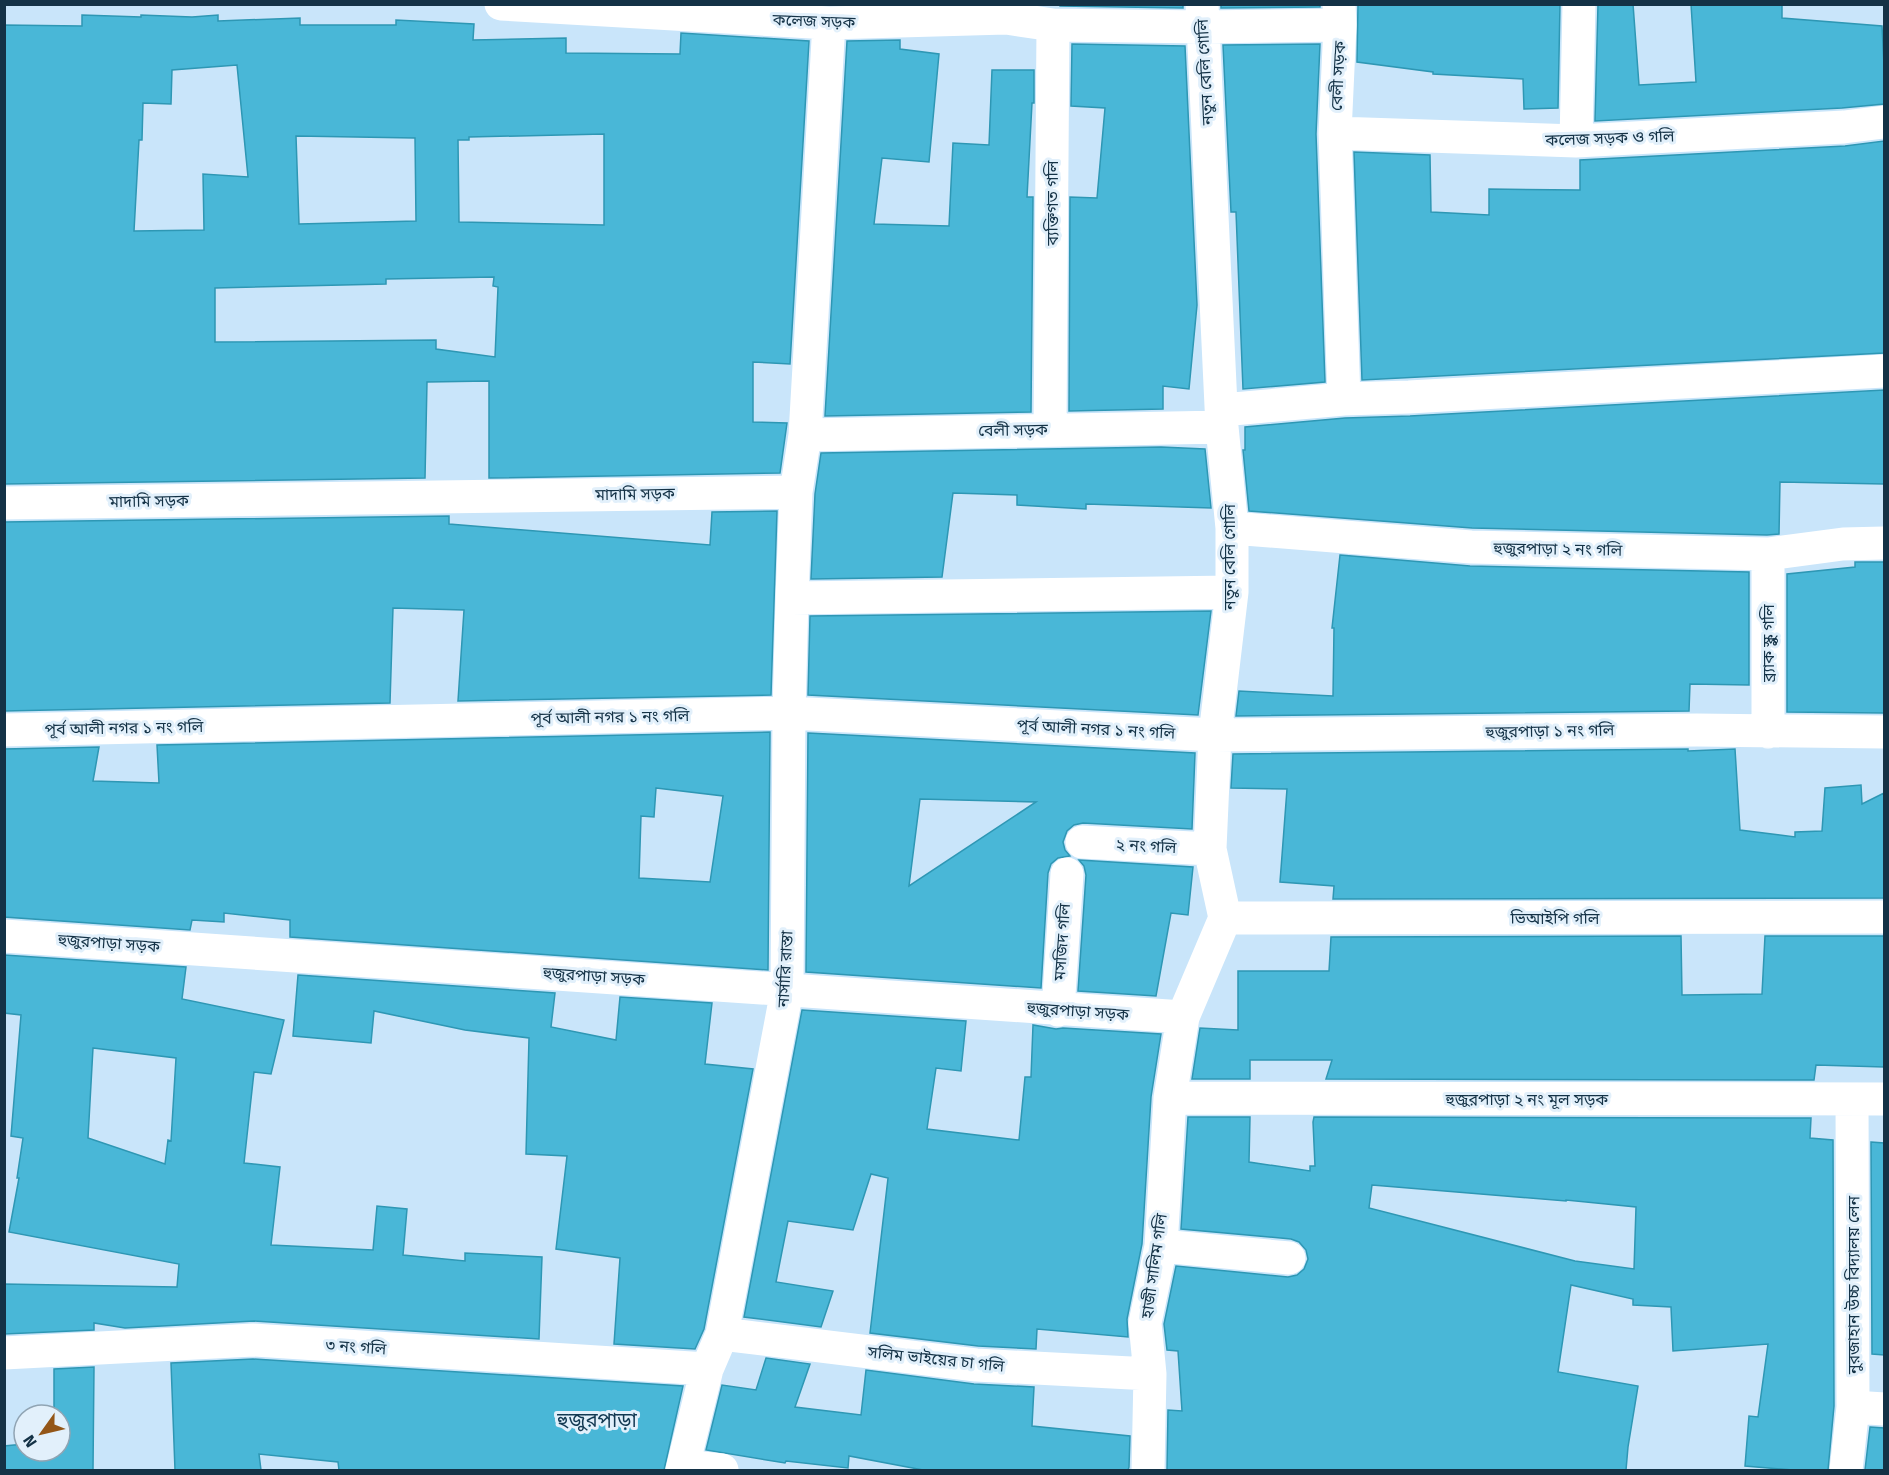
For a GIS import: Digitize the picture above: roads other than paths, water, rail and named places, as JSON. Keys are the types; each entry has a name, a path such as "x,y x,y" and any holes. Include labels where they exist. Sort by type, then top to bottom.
{"street":[{"name":"কলেজ সড়ক","path":"501,4 830,23 1006,11"},
{"path":"1576,141 1579,4"},
{"path":"1006,11 1053,25 1202,16 1340,15"},
{"name":"বেলী সড়ক","path":"1340,15 1335,133 1344,399"},
{"name":"নতুন বেলি গোলি","path":"1202,16 1222,419 1232,528 1232,592 1215,735 1210,849 1225,918"},
{"path":"796,492 805,435 830,23"},
{"name":"ব্যক্তিগত গলি","path":"1050,429 1053,25"},
{"name":"কলেজ সড়ক ও গলি","path":"1335,133 1576,141 1832,128 1884,122"},
{"path":"1222,419 1344,399 1420,397 1884,371"},
{"name":"বেলী সড়ক","path":"805,435 1050,429 1222,419"},
{"name":"মাদামি সড়ক","path":"4,503 796,492"},
{"name":"নার্সারি রাস্তা","path":"683,1468 707,1369 722,1334 788,990 789,713 796,492"},
{"name":"হুজুরপাড়া ২ নং গলি","path":"1232,528 1470,547 1768,554 1843,544 1884,543"},
{"name":"ব্র্যাক স্কুল গলি","path":"1768,554 1768,732"},
{"path":"792,598 1232,592"},
{"name":"পূর্ব আলী নগর ১ নং গলি","path":"4,730 789,713 1215,735"},
{"name":"হুজুরপাড়া ১ নং গলি","path":"1215,735 1697,730 1884,732"},
{"name":"২ নং গলি","path":"1082,842 1210,849"},
{"name":"মসজিদ গলি","path":"1058,1010 1067,874"},
{"name":"ভিআইপি গলি","path":"1225,918 1884,917"},
{"path":"1170,1098 1183,1017 1225,918"},
{"name":"হুজুরপাড়া সড়ক","path":"4,936 1183,1017"},
{"name":"হুজুরপাড়া ২ নং মূল সড়ক","path":"1170,1098 1884,1099"},
{"name":"হাজী সালিম গলি","path":"1148,1470 1150,1374 1145,1323 1161,1246 1170,1098"},
{"name":"নুরজাহান উচ্চ বিদ্যালয় লেন","path":"1846,1470 1869,1408 1852,1099"},
{"path":"1161,1246 1289,1258"},
{"name":"সলিম ভাইয়ের চা গলি","path":"722,1334 976,1365 1150,1374"},
{"name":"৩ নং গলি","path":"4,1353 253,1340 707,1369"},
{"path":"683,1468 722,1470"}],"district":[{"name":"হুজুরপাড়া","path":"597,1420"}]}
